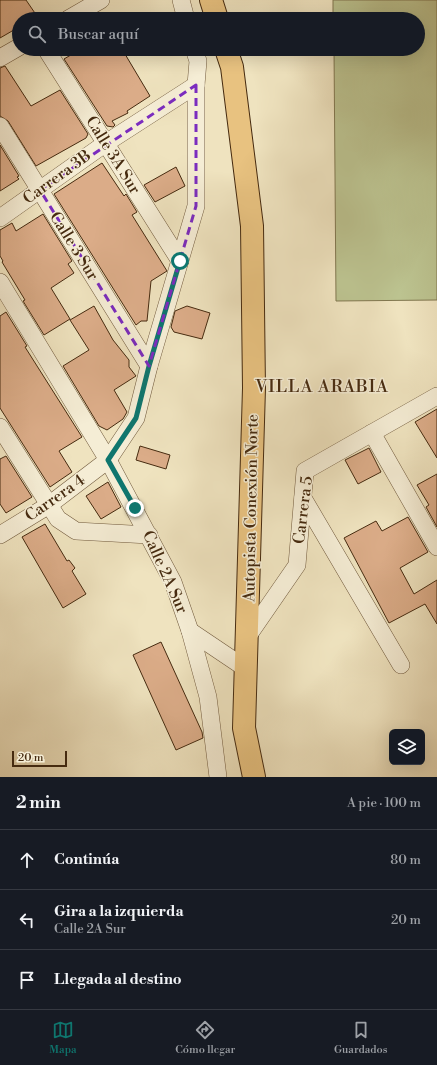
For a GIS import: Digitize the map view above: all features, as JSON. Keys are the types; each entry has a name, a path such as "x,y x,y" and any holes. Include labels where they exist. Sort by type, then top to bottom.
{"highway":[{"path":"211,0 215,12"},
{"name":"Autopista Conexión Norte","path":"228,56 232,68 252,226 254,388 248,636 245,668 244,728 254,777"}],"street":[{"path":"80,12 101,0"},
{"path":"181,0 184,12"},
{"path":"0,58 12,51"},
{"name":"Calle 3A Sur","path":"50,56 180,261"},
{"name":"Carrera 4","path":"0,536 49,505 108,460 136,418 149,366 196,206 196,85 198,61 196,56"},
{"name":"Carrera 3B","path":"0,218 106,143 196,85"},
{"name":"Calle 3 Sur","path":"0,126 149,366"},
{"name":"Calle 2A Sur","path":"0,282 108,460 173,582 190,631 208,698 218,777"},
{"name":"Carrera 5","path":"248,636 297,565 305,471 437,396"},
{"path":"0,427 58,519 76,531 149,535"},
{"path":"372,433 437,547"},
{"path":"303,498 401,665"},
{"path":"190,631 245,668"}],"highlighted area":[{"path":"196,85 196,206 149,366 40,190"}],"green space":[{"path":"333,0 437,0 437,300 336,301 334,56 425,56 425,12 333,12"}],"building":[{"path":"0,0 26,0 34,12 12,12 12,31 0,38"},
{"path":"69,56 126,56 150,96 127,111 128,113 112,121 115,125 113,127 107,126 64,59"},
{"path":"5,66 31,106 60,90 88,134 86,138 36,166 8,121 0,116 0,68"},
{"path":"0,145 19,176 17,177 19,179 0,191"},
{"path":"102,163 124,196 126,194 137,212 132,215 167,271 151,281 147,321 141,321 136,325 54,194"},
{"path":"176,167 185,186 155,202 144,185"},
{"path":"43,214 72,261 68,264 74,273 51,288 70,319 44,335 23,301 25,300 2,262 3,261 0,256 0,230 12,223 16,231"},
{"path":"94,306 113,340 129,360 129,367 136,376 114,390 127,412 123,419 107,430 99,426 63,366 89,350 70,320"},
{"path":"187,306 210,313 202,339 174,332 171,327 175,311"},
{"path":"6,312 27,346 25,347 82,437 59,451 72,472 50,487 0,408 0,316"},
{"path":"437,409 437,458 415,422"},
{"path":"140,446 170,455 166,469 136,460"},
{"path":"369,448 381,472 358,484 345,460"},
{"path":"6,456 32,497 6,513 0,504 0,459"},
{"path":"437,474 437,527 426,507 429,505 417,485"},
{"path":"108,482 121,507 101,519 86,496"},
{"path":"408,517 428,552 400,568 414,594 437,580 437,624 425,604 389,623 344,538 376,521 382,531"},
{"path":"45,524 67,561 69,560 75,568 72,571 86,594 63,608 22,537"},
{"path":"161,642 202,732 203,738 176,750 133,655"}],"district":[{"name":"VILLA ARABIA","path":"322,387"}],"route":[{"path":"135,508 108,460 136,418 149,366 180,261"}]}
